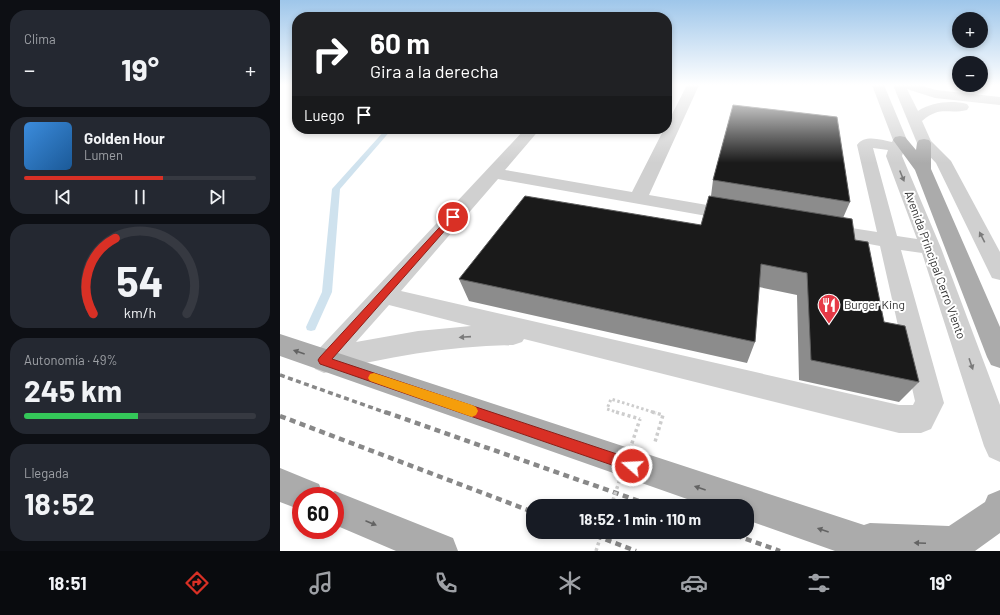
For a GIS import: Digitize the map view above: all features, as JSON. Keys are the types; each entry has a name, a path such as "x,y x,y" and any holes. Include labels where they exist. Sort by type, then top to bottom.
{"main road":[{"path":"899,143 924,169 1000,357"},
{"path":"924,143 924,169"},
{"path":"280,345 871,546 965,548 998,514 1000,507"},
{"path":"280,485 292,490"},
{"path":"344,512 440,551"}],"street":[{"path":"672,128 680,111"},
{"name":"Avenida Principal Cerro Viento","path":"887,111 899,143 894,156 931,248 1000,446"},
{"path":"910,111 924,143 943,161 1000,272"},
{"path":"915,120 925,111"},
{"path":"324,360 528,134"},
{"path":"638,198 669,134"},
{"path":"382,295 899,419 921,419 930,404 865,147 870,143 899,143"},
{"path":"493,173 755,218"},
{"path":"810,228 931,248"},
{"path":"324,360 384,347 440,338 494,335 546,335"}],"path":[{"path":"613,499 640,419 607,409 611,399 663,415 647,471"},
{"path":"596,551 600,539"}],"building":[{"path":"731,111 783,111 837,117 850,202 713,180"},
{"path":"525,196 701,225 709,196 852,219 855,240 868,242 884,322 905,326 919,382 811,360 807,273 761,264 755,342 459,279"}],"waterway":[{"path":"311,327 327,292 336,189 385,134"}],"railway":[{"path":"280,375 387,413"},
{"path":"385,412 633,499"},
{"path":"280,416 526,509"},
{"path":"604,539 636,551"},
{"path":"746,539 780,551"}],"slow traffic":[{"path":"374,378 472,411"}],"place":[{"name":"Burger King","path":"829,324"}],"route":[{"path":"453,217 324,360 632,466"}]}
